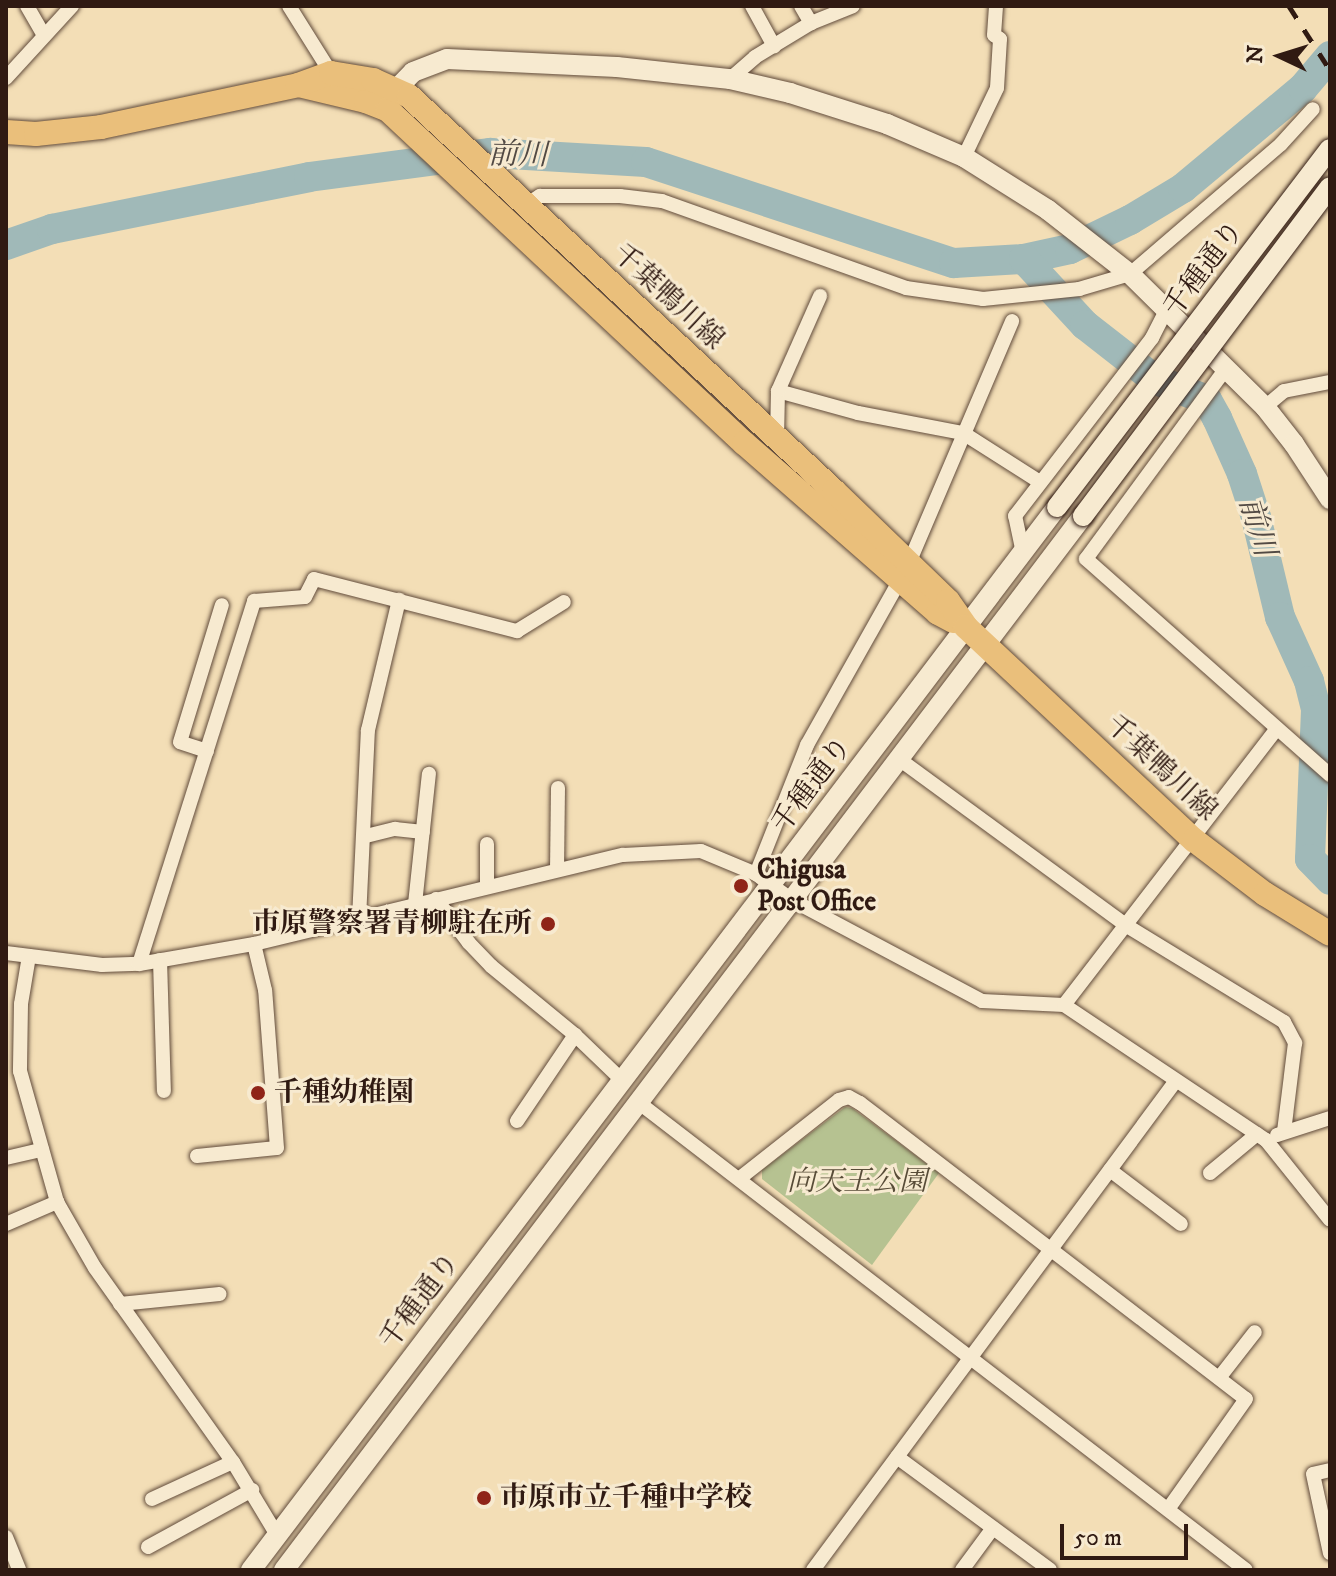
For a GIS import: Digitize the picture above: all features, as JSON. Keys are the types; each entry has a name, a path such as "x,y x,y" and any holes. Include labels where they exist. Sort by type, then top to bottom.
{"main road":[{"name":"千葉鴨川線","path":"6,132 36,134 101,127 298,85 331,73 438,122 777,439 904,571 938,613 966,627 1194,840 1265,894 1330,934"},
{"name":"千葉鴨川線","path":"298,85 388,97"},
{"name":"千葉鴨川線","path":"388,97 405,124 744,443 904,571"}],"street":[{"path":"27,6 44,36"},
{"path":"6,78 72,6"},
{"path":"289,6 331,73"},
{"path":"752,6 774,46"},
{"path":"801,6 811,23"},
{"path":"730,79 811,23 853,6"},
{"path":"964,157 997,88 1000,39 994,35 996,6"},
{"path":"388,97 422,66 447,59 617,67 730,79 836,107 964,157 1048,210 1130,274 1265,407 1330,499"},
{"path":"520,199 620,196 662,201 906,288 983,299 1079,289 1130,274 1281,144 1313,109"},
{"name":"千種通り","path":"251,1570 623,1081 764,880 966,627 1330,149"},
{"name":"千種通り","path":"289,1568 1330,187"},
{"path":"777,439 778,391 820,296"},
{"path":"1023,553 1015,516 1152,338 1167,309"},
{"path":"764,880 807,745 904,571 1012,321"},
{"path":"1227,367 1086,559 1330,775"},
{"path":"1265,407 1284,391 1330,382"},
{"path":"778,391 858,413 963,433 1040,482"},
{"path":"139,964 254,601 305,597 314,579 517,631 564,602"},
{"path":"359,919 366,836 368,730 399,600"},
{"path":"207,751 180,742 222,605"},
{"path":"1064,1005 1194,840 1277,728"},
{"path":"899,759 1127,926 1284,1022 1295,1043 1284,1131"},
{"path":"415,904 429,774"},
{"path":"557,870 558,788"},
{"path":"366,836 395,829 423,832"},
{"path":"487,844 487,887"},
{"path":"6,953 102,965 139,964 254,944 623,855 667,850 701,851 764,880 792,900 982,1001 1064,1005 1261,1137 1330,1220"},
{"path":"436,899 480,955 575,1035 623,1081"},
{"path":"197,1156 277,1148 265,990 254,944"},
{"path":"29,956 21,1004 20,1071 57,1202 120,1304 252,1490 277,1535 289,1568"},
{"path":"160,960 164,1091"},
{"path":"517,1121 575,1035"},
{"path":"813,1570 1175,1082"},
{"path":"740,1178 839,1100 849,1097 1219,1378 1246,1399 1168,1509"},
{"path":"638,1102 1246,1570"},
{"path":"1210,1173 1261,1137 1330,1118"},
{"path":"6,1158 42,1150"},
{"path":"1110,1170 1181,1224"},
{"path":"6,1224 57,1202"},
{"path":"120,1304 220,1294"},
{"path":"1219,1378 1255,1332"},
{"path":"897,1457 1050,1570"},
{"path":"152,1499 233,1462"},
{"path":"1330,1470 1313,1474 1330,1553"},
{"path":"148,1547 252,1490"},
{"path":"962,1570 993,1528"},
{"path":"6,1537 19,1570"}],"green space":[{"name":"向天王公園","path":"845,1107 852,1108 939,1173 872,1265 762,1179 762,1170"}],"waterway":[{"name":"前川","path":"6,245 52,229 309,177 490,153 646,162 954,263 1024,259 1070,249 1130,220 1183,188 1303,88 1330,56"},
{"name":"前川","path":"1024,259 1085,325 1154,379 1207,400 1217,418 1242,474 1256,517 1280,617 1309,681 1316,710 1310,859 1330,880"}],"railway":[{"path":"1289,6 1330,70"}],"place":[{"name":"Chigusa Post Office","path":"741,886"},
{"name":"市原警察署青柳駐在所","path":"548,924"},
{"name":"千種幼稚園","path":"258,1093"},
{"name":"市原市立千種中学校","path":"484,1498"}]}
